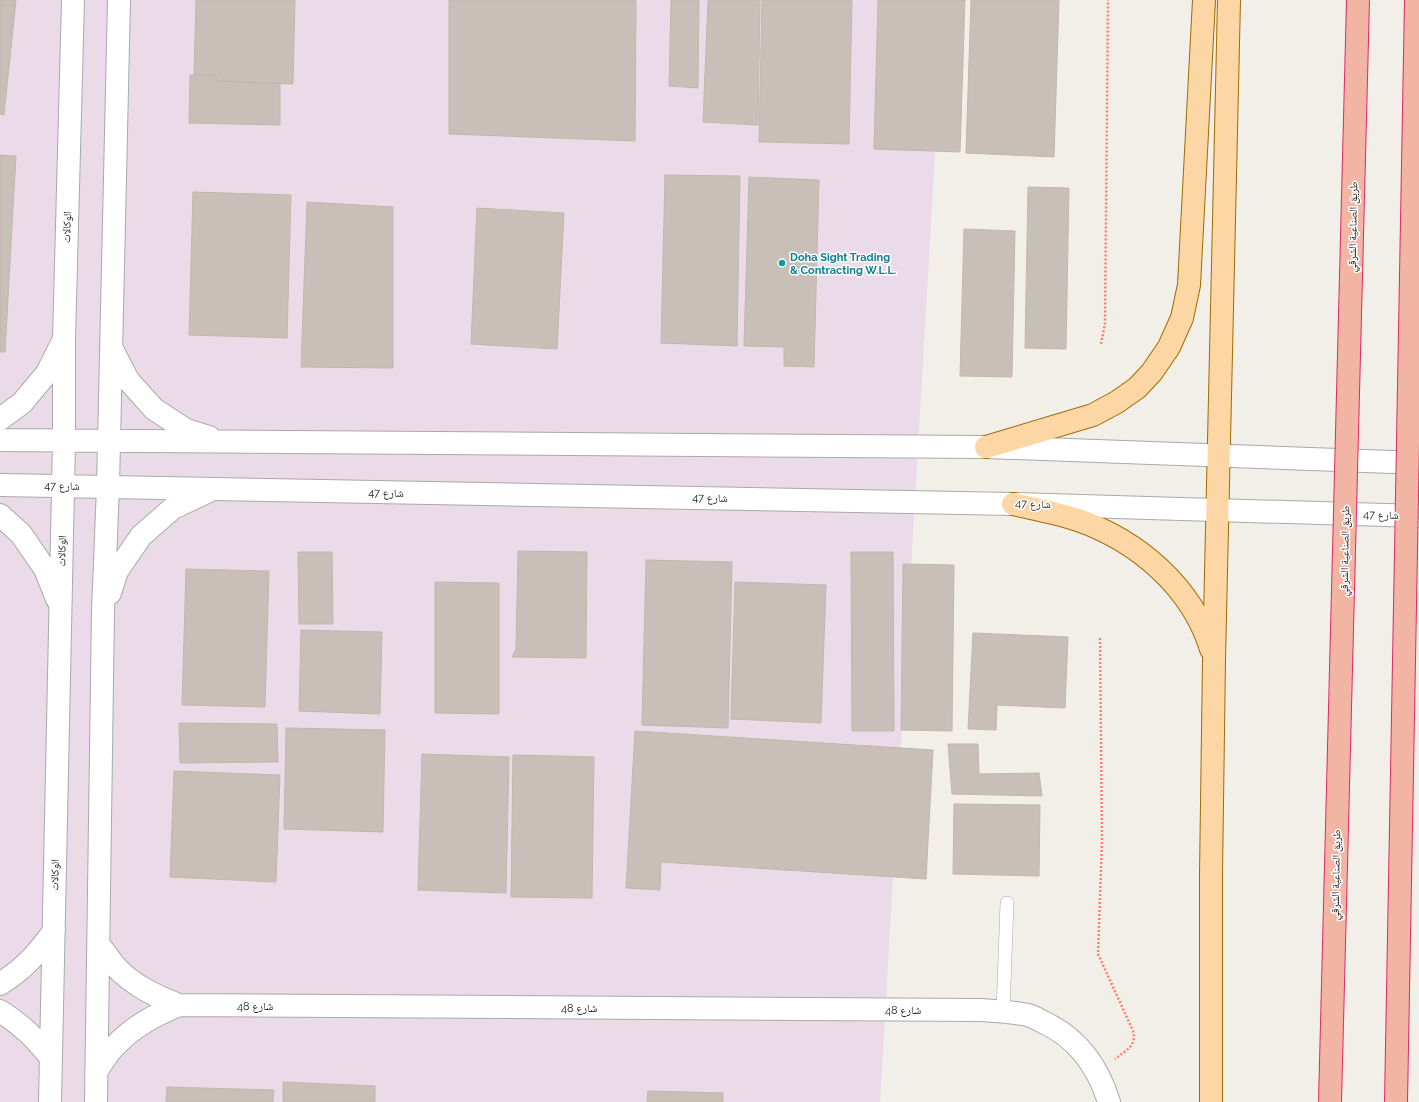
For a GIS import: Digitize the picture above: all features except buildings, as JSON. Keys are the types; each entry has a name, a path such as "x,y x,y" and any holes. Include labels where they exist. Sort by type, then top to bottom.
{"highway":[{"name":"طريق الصناعية الشرقي","path":"1330,1102 1358,0"},
{"path":"1396,1102 1416,0"}],"main road":[{"path":"986,447 1092,415 1117,402 1137,388 1152,372 1169,347 1182,318 1188,285 1204,0"},
{"path":"1211,1102 1211,874 1214,661 1220,456 1229,0"},
{"path":"1013,504 1078,520 1116,536 1151,561 1173,583 1189,603 1207,638 1214,661"}],"street":[{"name":"الوكالات","path":"50,1102 64,441 64,339 73,0"},
{"path":"96,1102 103,611 110,442 118,0"},
{"path":"0,419 22,403 47,373 64,339"},
{"path":"111,345 128,380 154,409 186,430 223,442"},
{"path":"0,440 110,442 986,447 1419,463"},
{"name":"شارع 47","path":"0,485 1013,504 1419,516"},
{"path":"103,611 117,571 141,536 173,508 211,490"},
{"path":"0,515 21,534 45,569 60,609"},
{"path":"0,984 18,972 38,953 54,931"},
{"name":"شارع 48","path":"99,945 115,965 134,983 156,996 179,1006"},
{"name":"شارع 48","path":"96,1072 112,1050 131,1030 154,1016 179,1006 979,1010 1003,1012"},
{"path":"0,1011 16,1021 35,1038 51,1058"},
{"path":"1003,1012 1030,1016 1053,1026 1074,1041 1091,1061 1103,1083 1109,1102"}],"lane":[{"path":"1003,1012 1007,903"}],"path":[{"path":"1101,344 1105,324 1108,0"},
{"path":"1097,1072 1133,1045 1135,1038 1098,954 1102,840 1100,638"}],"shaded area":[{"path":"0,0 944,0 880,1102 0,1102"}],"place":[{"name":"Doha Sight Trading & Contracting W.L.L.","path":"782,263"}]}
